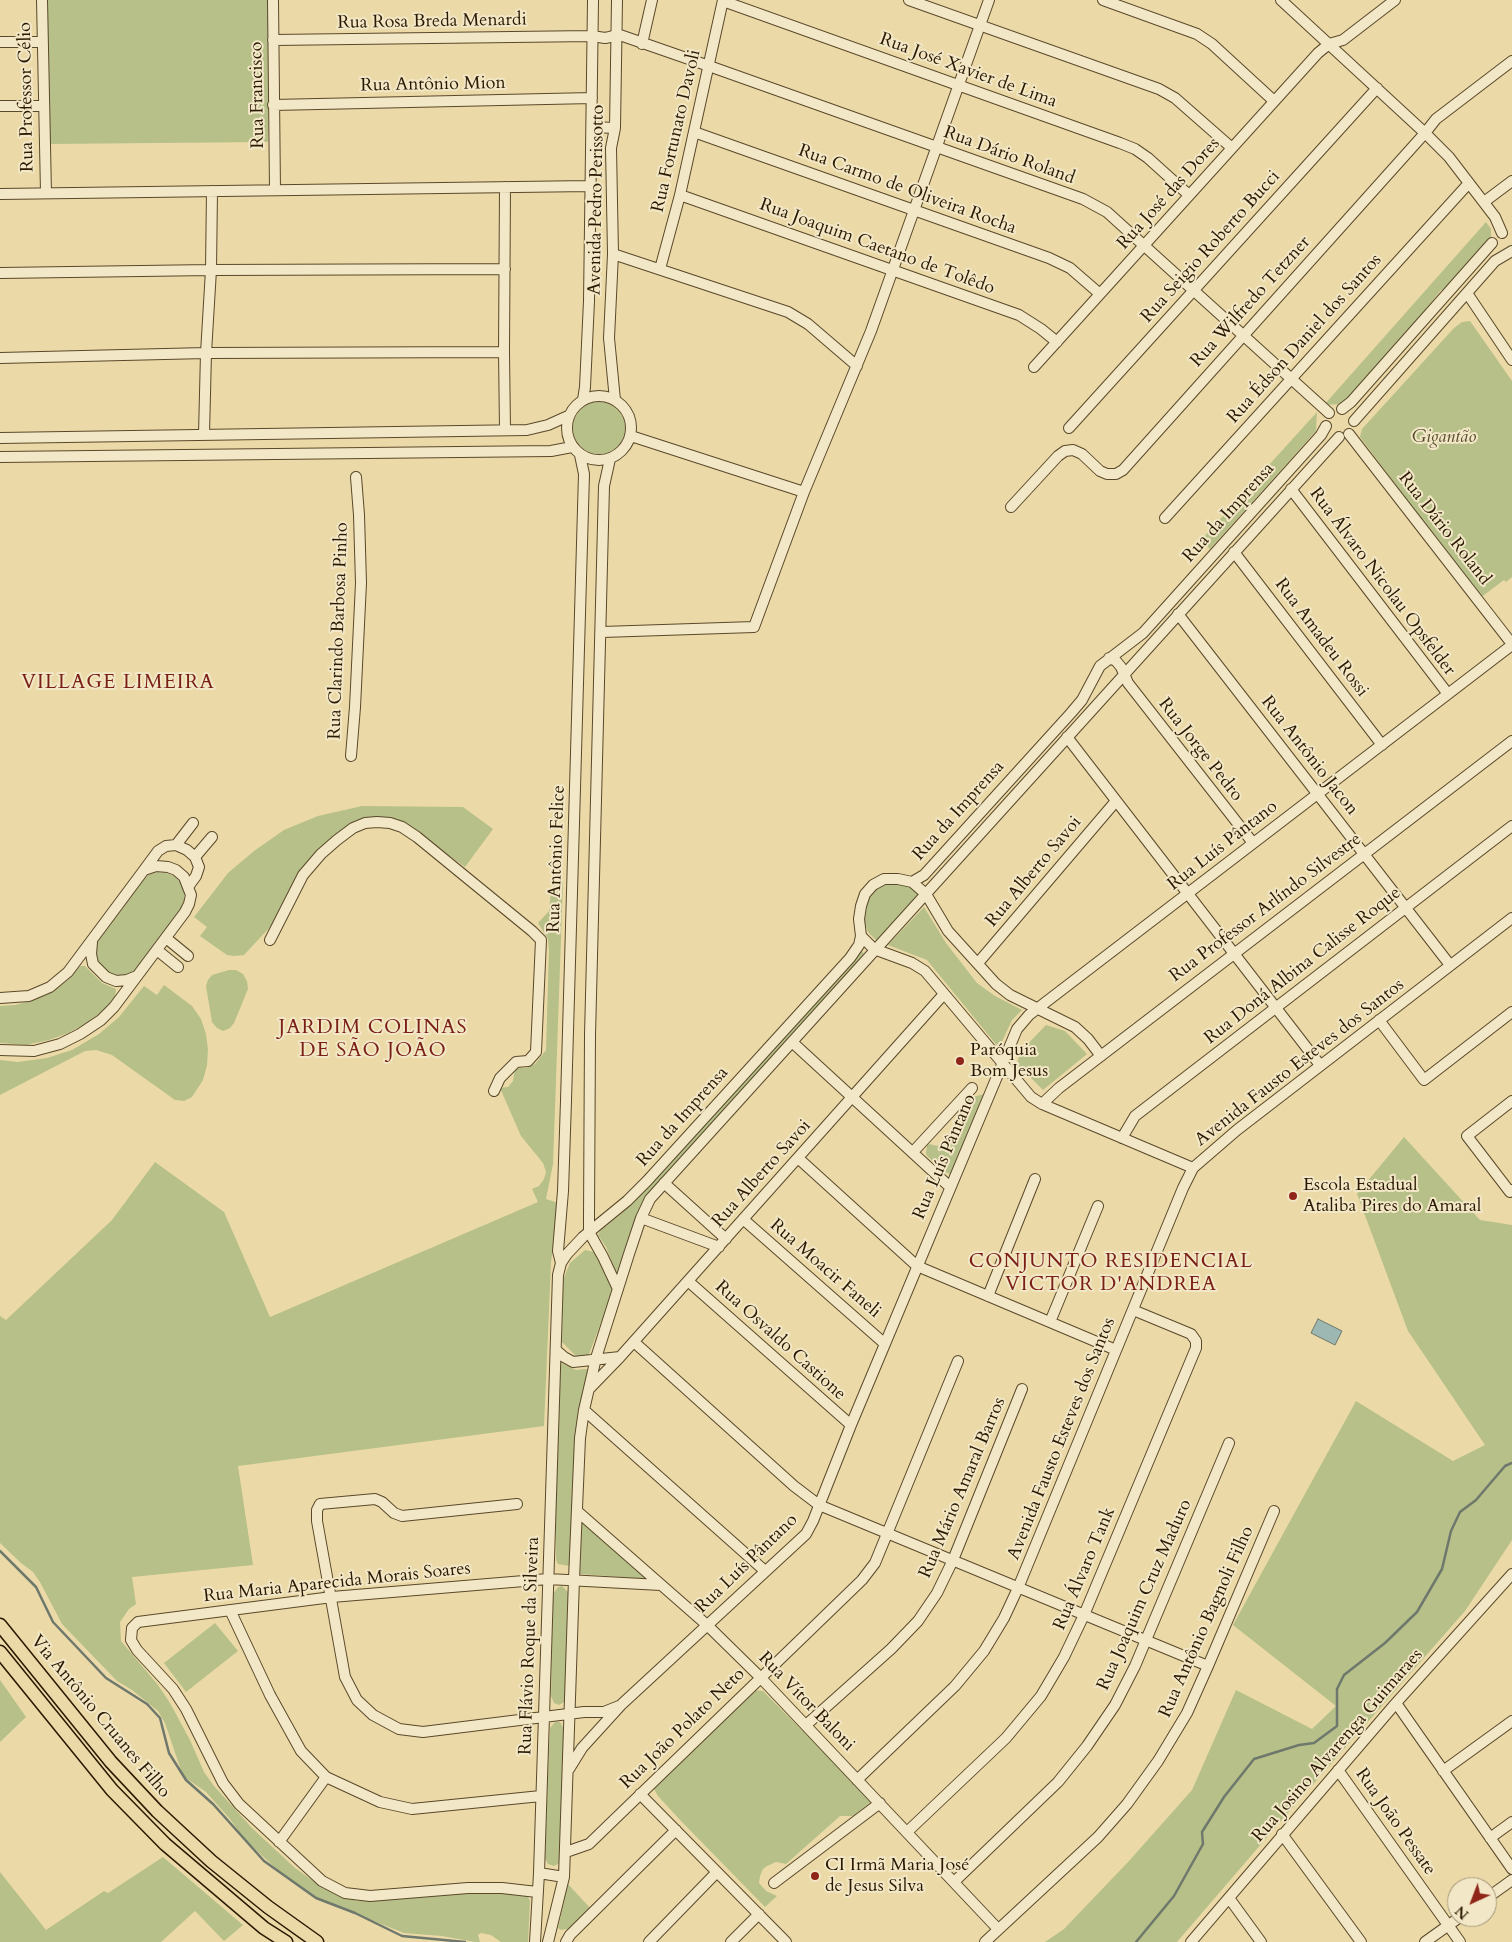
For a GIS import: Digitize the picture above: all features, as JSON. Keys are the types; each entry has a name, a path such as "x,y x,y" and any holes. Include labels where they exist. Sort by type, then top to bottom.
{"main road":[{"name":"Via Antônio Cruanes Filho","path":"0,1625 111,1762 157,1811 211,1861 268,1907 317,1942"},
{"name":"Via Antônio Cruanes Filho","path":"0,1652 106,1783 165,1844 256,1922 286,1942"}],"street":[{"name":"Rua Professor Célio","path":"42,0 46,193"},
{"name":"Rua Francisco","path":"273,0 275,190"},
{"name":"Avenida Pedro Perissotto","path":"583,400 589,301 592,0"},
{"name":"Avenida Pedro Perissotto","path":"614,400 609,338 613,254 611,148 616,128 617,0"},
{"path":"642,44 652,0"},
{"path":"909,0 1159,89 1175,98 1232,148"},
{"path":"602,632 754,627 804,492 880,306 989,0"},
{"path":"1103,0 1197,34 1212,44 1274,101"},
{"path":"1280,0 1377,88 1449,157 1495,217 1502,233"},
{"name":"Rua José das Dores","path":"1034,367 1318,53 1329,44 1343,40 1395,0"},
{"name":"Rua Fortunato Davoli","path":"660,269 680,195 723,1"},
{"name":"Rua José Xavier de Lima","path":"723,1 1135,149 1190,195"},
{"name":"Rua Rosa Breda Menardi","path":"273,40 610,37 617,34"},
{"name":"Rua Dário Roland","path":"617,34 1082,199 1107,212 1330,413"},
{"path":"0,42 42,42"},
{"name":"Rua Wilfredo Tetzner","path":"1011,507 1065,450 1073,450 1082,454 1100,471 1107,474 1116,474 1123,470 1436,119 1512,61"},
{"name":"Rua Seigio Roberto Bucci","path":"1070,428 1377,88"},
{"name":"Rua Antônio Mion","path":"274,105 592,98"},
{"path":"0,106 43,106"},
{"path":"592,128 616,128"},
{"name":"Rua Carmo de Oliveira Rocha","path":"694,132 1049,258 1070,268 1100,294"},
{"path":"1484,202 1512,181"},
{"name":"Rua Édson Daniel dos Santos","path":"1165,518 1470,182"},
{"path":"0,194 590,186"},
{"path":"505,187 505,430"},
{"path":"204,434 211,270 212,191"},
{"name":"Rua Joaquim Caetano de Tolêdo","path":"680,195 1019,315 1057,342"},
{"path":"1330,413 1334,410 1342,409 1351,402 1492,243 1494,238 1502,233 1507,233 1512,237"},
{"name":"Rua da Imprensa","path":"1492,243 1496,252 1508,253"},
{"name":"Rua da Imprensa","path":"596,1358 641,1218 650,1199 664,1182 1291,489 1353,429 1354,421 1495,262 1508,253"},
{"path":"613,254 788,312 808,324 857,366"},
{"path":"0,273 505,269"},
{"path":"1467,293 1508,349 1512,360"},
{"path":"0,358 206,353 504,352"},
{"path":"593,396 604,396 614,400 623,406 629,416 631,436 627,446 620,454 600,461 590,460 580,455 572,447 567,437 566,426 568,416 574,406 593,396"},
{"path":"1342,409 1347,411 1354,421"},
{"name":"Rua da Imprensa","path":"561,1263 567,1254 589,1232 627,1201 647,1181 850,958 859,945 861,936 859,919 861,906 865,894 873,885 884,879 912,882 924,875 1082,700 1100,666 1143,633 1321,435 1330,413"},
{"path":"0,438 527,430 548,425 568,416"},
{"path":"1326,426 1333,436 1344,436"},
{"path":"631,436 804,492"},
{"name":"Rua Dário Roland","path":"1344,436 1512,644"},
{"path":"0,457 551,451 572,447"},
{"name":"Rua Antônio Felice","path":"561,1263 558,1251 563,1191 584,474 580,455"},
{"path":"610,459 604,486 602,632 590,1035 589,1232 618,1289"},
{"name":"Rua Clarindo Barbosa Pinho","path":"351,756 361,583 356,477"},
{"name":"Rua Álvaro Nicolau Opsfelder","path":"1291,489 1448,694"},
{"name":"Rua Amadeu Rossi","path":"1234,552 1382,745"},
{"name":"Rua Antônio Jacon","path":"1178,614 1450,965"},
{"name":"Rua Luís Pântano","path":"568,1772 582,1748 622,1704 806,1534 1002,1063 1018,1029 1029,1015 1512,644"},
{"name":"Rua Jorge Pedro","path":"1109,658 1116,661 1121,667 1128,683 1253,844"},
{"path":"1067,737 1320,1065"},
{"name":"Rua Professor Arlíndo Silvestre","path":"1042,1104 1059,1088 1512,740"},
{"name":"Rua Alberto Savoi","path":"978,963 1116,801"},
{"path":"176,845 193,823"},
{"path":"270,940 303,875 321,854 353,828 365,823 390,823 402,827 417,837 541,940 536,1052 528,1061 516,1062 500,1078 494,1091"},
{"name":"Rua Doná Albina Calisse Roque","path":"1122,1138 1135,1116 1512,826"},
{"path":"196,857 212,837"},
{"path":"0,998 29,996 50,987 68,972 158,851 166,846 176,845 196,857 199,867 196,876 188,886"},
{"path":"0,1050 34,1051 60,1044 101,1020 114,1007 190,904 191,895 188,886 184,877 176,870 156,866 144,870"},
{"path":"912,882 926,894 948,931 996,984 1010,995 1075,1027 1088,1039 1101,1056"},
{"name":"Avenida Fausto Esteves dos Santos","path":"857,1780 955,1686 984,1651 1004,1618 1193,1168 1320,1065 1512,918"},
{"path":"861,936 874,949 912,963 925,971 1031,1096 1042,1104 1193,1168"},
{"path":"166,938 188,956"},
{"path":"92,941 91,954 93,964 106,977 116,981 126,980 138,975"},
{"path":"157,950 178,967"},
{"name":"Rua Alberto Savoi","path":"588,1390 634,1342 944,994"},
{"path":"1379,1020 1424,1080 1512,1012"},
{"path":"792,1042 950,1187"},
{"name":"Rua Luís Pântano","path":"913,1152 972,1088"},
{"path":"1511,1191 1467,1136 1512,1101"},
{"path":"798,1158 917,1266 1116,1350"},
{"path":"988,1296 1035,1180"},
{"path":"664,1182 726,1239"},
{"path":"1050,1322 1098,1206"},
{"path":"641,1218 718,1247"},
{"name":"Rua Moacir Faneli","path":"743,1220 885,1344"},
{"path":"561,1263 558,1275 556,1350 573,1362 582,1362 596,1358 620,1357"},
{"name":"Rua Osvaldo Castione","path":"688,1281 851,1425"},
{"name":"Rua Álvaro Tank","path":"907,1832 1006,1738 1041,1696 1064,1657 1084,1615 1196,1348 1196,1341 1191,1334 1132,1310"},
{"path":"634,1342 794,1486 819,1505 1208,1666"},
{"name":"Rua Flávio Roque da Silveira","path":"535,1942 539,1873 556,1350"},
{"path":"596,1358 588,1390 580,1438 564,1877 559,1903 548,1938 566,1942 570,1935 676,1830"},
{"name":"Rua João Polato Neto","path":"566,1852 589,1844 862,1580 875,1563 958,1361"},
{"name":"Rua Mário Amaral Barros","path":"806,1725 891,1649 918,1621 937,1593 953,1560 1022,1390"},
{"path":"584,1410 765,1571"},
{"name":"Rua Joaquim Cruz Maduro","path":"954,1882 1058,1782 1115,1705 1146,1640 1229,1443"},
{"name":"Rua Luís Pântano","path":"517,1504 402,1516 394,1513 382,1502 375,1499 320,1504 317,1510 317,1521 345,1677 357,1700 373,1715 399,1729 423,1732 584,1712 604,1712 622,1704"},
{"name":"Rua Vítor Baloni","path":"577,1511 707,1625 760,1677 998,1929"},
{"name":"Rua Antônio Bagnoli Filho","path":"985,1942 1098,1837 1127,1804 1158,1761 1187,1712 1274,1511"},
{"name":"Rua Josino Alvarenga Guimaraes","path":"1191,1942 1396,1703 1512,1574"},
{"name":"Rua Maria Aparecida Morais Soares","path":"279,1842 239,1804 223,1783 186,1709 137,1650 131,1640 132,1628 138,1622 332,1597 548,1579 662,1585"},
{"path":"230,1610 270,1695 301,1751 326,1777 380,1802 412,1809 541,1796"},
{"path":"570,1696 584,1712"},
{"path":"1396,1703 1512,1869"},
{"path":"1443,1771 1512,1720"},
{"name":"Rua João Pessate","path":"1338,1770 1447,1924"},
{"path":"326,1777 279,1842 322,1881 344,1893 370,1896 468,1888 502,1888 537,1892"},
{"path":"640,1794 786,1942"},
{"path":"774,1883 880,1803"},
{"path":"1490,1838 1512,1822"},
{"path":"1282,1834 1361,1942"},
{"path":"649,1942 717,1872"},
{"path":"539,1873 564,1877"},
{"path":"1497,1891 1512,1880"},
{"path":"1229,1898 1261,1942"},
{"path":"731,1942 759,1914"},
{"path":"1425,1942 1447,1926"},
{"name":"Rua João Pessate","path":"1449,1927 1460,1942"}],"green space":[{"path":"47,0 268,0 268,142 50,144"},
{"path":"1486,222 1491,229 1491,239 1449,287 1441,290 1426,309 1425,314 1342,404 1324,405"},
{"name":"Gigantão","path":"1470,321 1512,381 1512,577 1506,582 1504,580 1480,598 1360,437 1362,429 1454,328 1462,322"},
{"path":"594,402 604,402 613,406 621,414 625,428 621,442 613,450 604,454 594,454 585,450 577,442 573,433 573,423 577,414 585,406"},
{"path":"1317,412 1316,431 1210,549 1201,540"},
{"path":"362,806 463,807 493,829 465,867 403,822 391,819 347,828 278,914 271,926 244,955 227,955 200,936 207,927 194,917 228,873 254,851 284,830 318,816"},
{"path":"157,872 174,876 181,883 184,891 184,901 181,909 136,970 128,975 118,976 110,973 102,968 97,960 98,940 141,882 148,875"},
{"path":"553,874 563,882 553,1164 546,1199 558,1203 551,1263 544,1426 238,1466 253,1565 132,1577 136,1604 129,1609 120,1622 121,1641 158,1685 170,1703 190,1740 204,1772 214,1786 252,1828 295,1868 323,1888 357,1901 491,1890 524,1894 528,1897 530,1901 528,1942 501,1942 491,1935 481,1933 478,1935 480,1942 475,1942 442,1936 404,1933 316,1898 282,1874 244,1839 230,1819 206,1792 183,1776 165,1723 158,1711 132,1690 117,1681 62,1624 33,1572 0,1543 0,1316 6,1320 112,1220 155,1162 224,1212 270,1317 538,1202 532,1189 539,1186 544,1179 546,1172 543,1163 521,1136 500,1088 508,1087 513,1081 515,1068 526,1068 535,1064 546,1050 549,950 548,939 538,923 549,911"},
{"path":"891,882 911,886 920,894 877,941 868,932 863,918 868,898 878,887"},
{"path":"924,907 946,943 977,983 995,996 1022,1010 1012,1020 999,1048 927,960 888,945"},
{"path":"862,951 864,954 653,1190 621,1273 616,1273 606,1247 598,1235 600,1231 621,1214 652,1183"},
{"path":"80,966 85,966 102,983 116,989 115,998 105,1009 87,1023 49,1040 26,1045 0,1043 0,1006 15,1005 34,1000 53,991 68,980"},
{"path":"236,970 243,974 247,981 248,989 234,1023 230,1028 223,1031 212,1022 206,986 212,975"},
{"path":"164,985 192,1006 201,1019 206,1034 207,1065 203,1080 192,1097 184,1101 175,1100 112,1055 96,1050 85,1051 0,1095 0,1060 18,1062 47,1058 72,1050 99,1034 119,1017 144,986 157,995"},
{"path":"1046,1025 1065,1031 1087,1054 1043,1090 1017,1064 1020,1052"},
{"path":"984,1094 954,1169 950,1174 947,1173 927,1156 927,1145 938,1146 972,1107 967,1100"},
{"path":"1404,1137 1480,1220 1512,1225 1512,1540 1465,1611 1177,1942 1045,1942 1064,1929 1129,1861 1192,1790 1236,1690 1312,1729 1336,1706 1233,1625 1356,1401 1453,1461 1485,1445 1408,1331 1357,1194"},
{"path":"585,1250 594,1252 614,1288 588,1357 578,1358 562,1342 563,1280 570,1263"},
{"path":"561,1363 576,1370 590,1370 570,1566 558,1564 556,1560 555,1477"},
{"path":"582,1519 648,1579 580,1574"},
{"path":"562,1586 569,1593 566,1701 559,1705 554,1703 551,1696 553,1594 558,1587"},
{"path":"215,1623 238,1651 186,1692 164,1663"},
{"path":"0,1680 26,1717 0,1742"},
{"path":"752,1690 763,1691 872,1801 853,1816 840,1816 786,1864 776,1862 763,1869 759,1883 766,1891 777,1896 765,1907 681,1821 654,1789 656,1781"},
{"path":"555,1722 560,1722 564,1729 561,1860 554,1866 548,1864 545,1858 550,1728"},
{"path":"163,1857 243,1925 224,1941 195,1911 161,1942 0,1942 0,1872 46,1930 104,1891 108,1893"},
{"path":"568,1884 591,1909 573,1928 561,1930 558,1928"}],"water":[{"path":"1318,1319 1342,1331 1335,1345 1311,1333"}],"waterway":[{"path":"1136,1942 1174,1896 1203,1844 1202,1832 1224,1797 1254,1759 1299,1745 1314,1743 1337,1726 1337,1689 1344,1675 1385,1643 1417,1612 1442,1569 1451,1531 1460,1512 1476,1500 1505,1466 1512,1463"},
{"path":"0,1551 36,1587 53,1622 106,1678 147,1704 160,1718 169,1753 186,1780 213,1804 264,1861 316,1898 355,1913 402,1936 465,1942"}],"place":[{"name":"Paróquia Bom Jesus","path":"960,1061"},
{"name":"Escola Estadual Ataliba Pires do Amaral","path":"1293,1196"},
{"name":"CI Irmã Maria José de Jesus Silva","path":"815,1876"}],"district":[{"name":"VILLAGE LIMEIRA","path":"118,683"},
{"name":"JARDIM COLINAS DE SÃO JOÃO","path":"373,1040"},
{"name":"CONJUNTO RESIDENCIAL VICTOR D'ANDREA","path":"1111,1274"}]}
